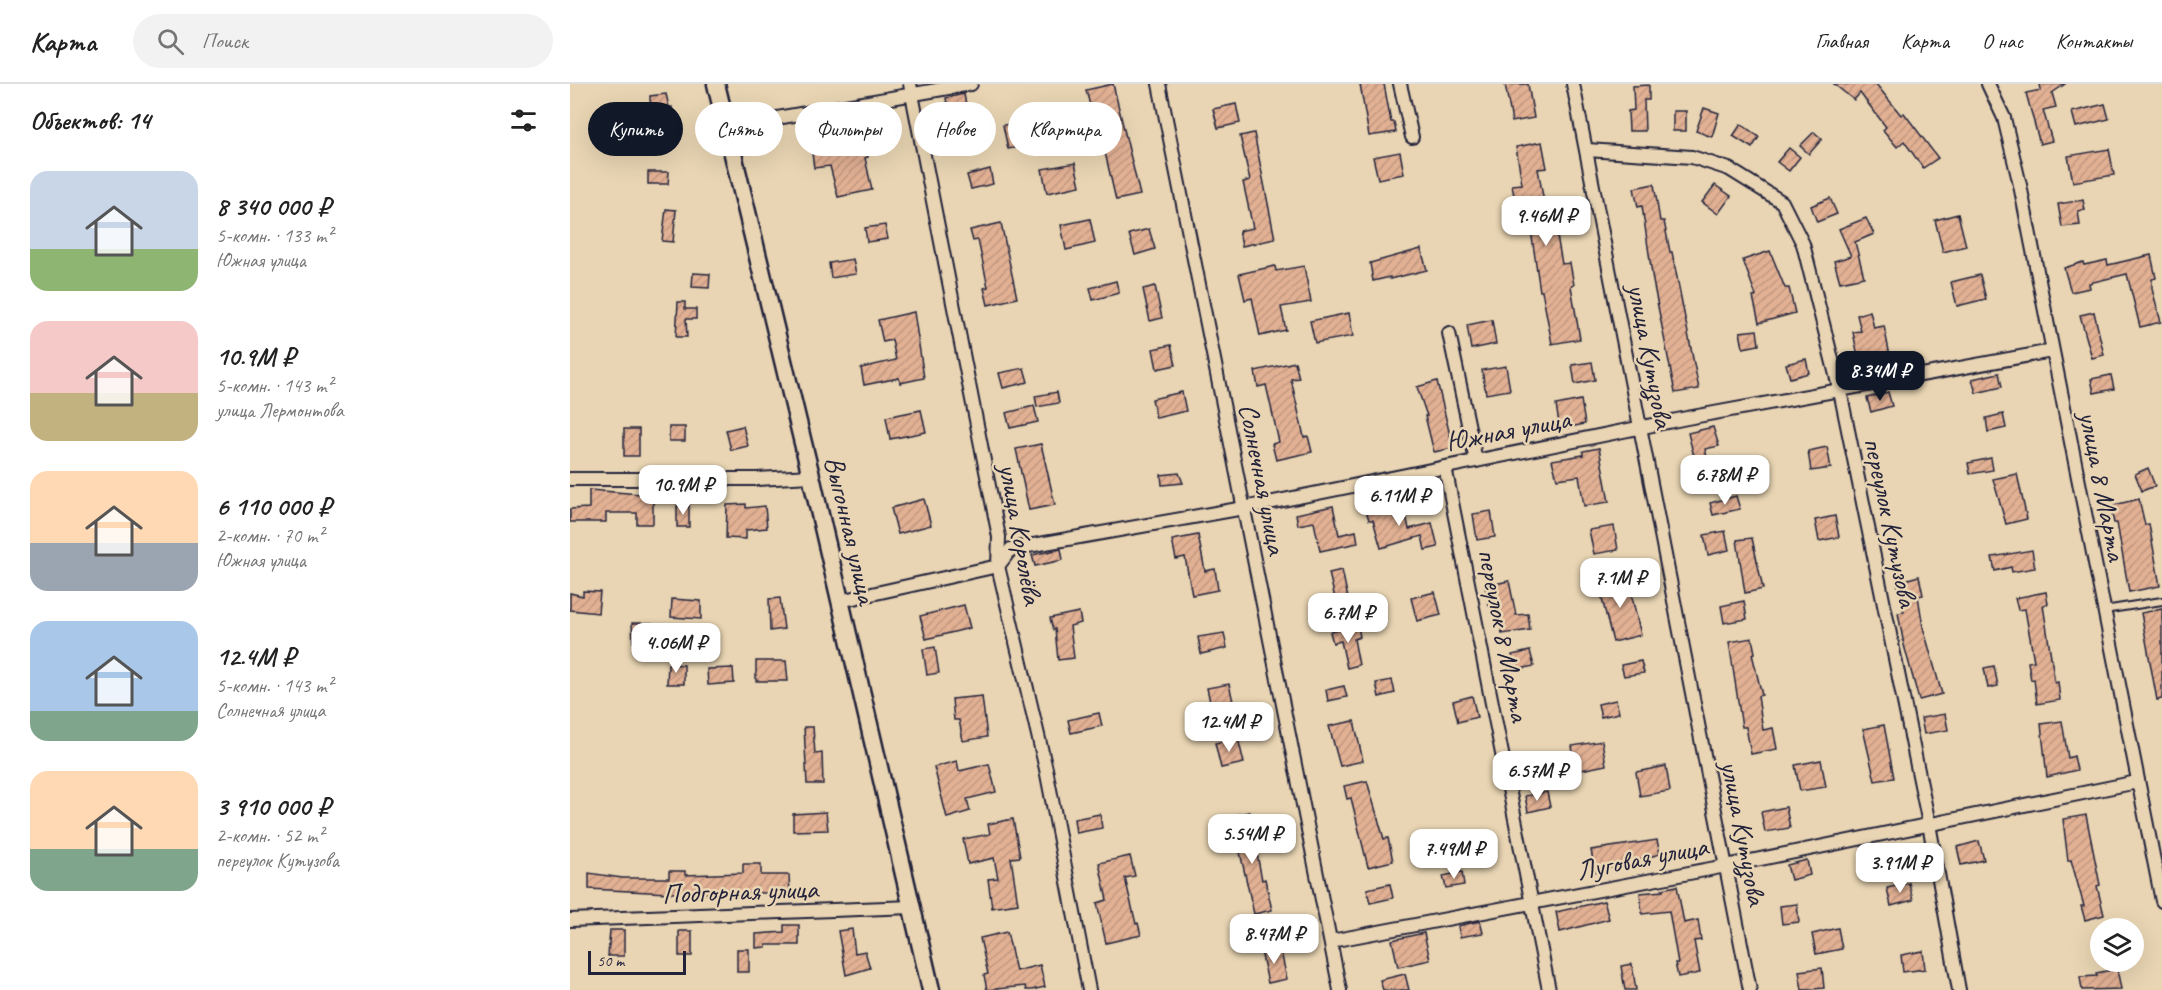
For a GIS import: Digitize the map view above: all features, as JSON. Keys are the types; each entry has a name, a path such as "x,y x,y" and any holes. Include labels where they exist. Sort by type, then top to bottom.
{"street":[{"name":"Выгонная улица","path":"716,84 720,102"},
{"path":"783,115 911,89 971,84"},
{"name":"Солнечная улица","path":"1159,84 1340,990"},
{"path":"1401,84 1412,136"},
{"name":"улица Кутузова","path":"1573,84 1750,990"},
{"name":"улица 8 Марта","path":"1988,84 2004,118 2015,163 2162,901"},
{"name":"улица Королёва","path":"911,89 999,537 998,566 1046,769 1089,990"},
{"name":"переулок Кутузова","path":"1587,150 1692,157 1729,169 1782,202 1803,244 1840,391 1929,824 1959,990"},
{"name":"Выгонная улица","path":"733,156 811,476 931,990"},
{"path":"1449,333 1476,461"},
{"name":"Южная улица","path":"840,601 998,566 1011,549 1244,508 1641,428 2052,351"},
{"name":"переулок 8 Марта","path":"1445,467 1549,990"},
{"path":"570,479 758,479 811,476"},
{"name":"Луговая улица","path":"1331,941 1726,866 2137,782"},
{"name":"Подгорная улица","path":"570,920 912,907"}],"lane":[{"path":"2104,610 2162,601"}],"building":[{"path":"1113,84 1117,102 1089,102 1086,90"},
{"path":"1360,84 1384,84 1391,122 1394,122 1396,132 1369,136"},
{"path":"1505,84 1528,84 1534,118 1512,122"},
{"path":"1834,84 1876,84 1901,115 1904,113 1938,158 1923,168 1904,141 1897,147 1883,130 1886,127 1860,93 1854,100"},
{"path":"2040,84 2065,84 2052,93 2056,107 2043,110 2052,141 2040,144 2026,93 2041,90"},
{"path":"1649,85 1649,100 1644,100 1645,131 1629,131 1628,111 1634,110 1633,86"},
{"path":"666,94 668,102 650,102 650,96"},
{"path":"964,94 965,102 947,102 946,98"},
{"path":"1236,104 1240,123 1218,128 1213,109"},
{"path":"2105,104 2109,119 2076,127 2072,112"},
{"path":"1704,108 1719,113 1712,137 1696,131"},
{"path":"1673,111 1686,111 1686,131 1673,131"},
{"path":"1122,121 1140,195 1116,200 1106,156 1122,156"},
{"path":"1008,124 1008,149 1003,125"},
{"path":"1741,124 1759,137 1752,148 1733,136"},
{"path":"1814,132 1822,139 1809,154 1800,146"},
{"path":"1254,133 1275,239 1242,246 1239,231 1253,228 1243,182 1250,180 1240,136"},
{"path":"1542,142 1547,168 1538,169 1548,225 1555,224 1562,264 1570,263 1574,285 1571,286 1580,339 1552,344 1542,291 1540,291 1529,217 1518,219 1512,185 1522,184 1516,147"},
{"path":"1789,148 1800,157 1789,171 1777,162"},
{"path":"2109,149 2114,175 2073,182 2068,156"},
{"path":"1400,152 1404,174 1378,179 1373,157"},
{"path":"812,156 868,156 865,158 872,190 838,197 830,166 814,168"},
{"path":"1075,163 1080,186 1047,193 1042,169"},
{"path":"990,169 993,184 971,189 967,175"},
{"path":"648,172 669,172 668,184 648,184"},
{"path":"1654,184 1660,221 1664,221 1670,252 1672,252 1699,389 1675,393 1653,281 1642,206 1638,207 1634,188"},
{"path":"1715,185 1731,196 1718,214 1702,202"},
{"path":"1830,198 1837,214 1817,222 1811,206"},
{"path":"2083,200 2085,210 2078,211 2080,225 2062,227 2058,204"},
{"path":"666,209 676,210 673,242 662,241"},
{"path":"1958,214 1966,246 1943,252 1935,220"},
{"path":"1866,218 1874,234 1855,242 1864,277 1840,282 1834,261 1851,256 1839,229"},
{"path":"1090,219 1095,243 1066,250 1061,225"},
{"path":"1001,223 1017,298 988,305 984,288 988,287 978,240 973,241 970,230"},
{"path":"885,225 888,239 867,242 865,228"},
{"path":"1149,229 1155,249 1135,255 1129,234"},
{"path":"1421,249 1427,270 1373,281 1370,263"},
{"path":"1770,251 1785,288 1789,288 1795,313 1759,323 1753,297 1756,296 1743,260"},
{"path":"2151,255 2156,278 2152,279 2152,289 2161,322 2140,327 2127,274 2089,283 2090,288 2071,292 2064,268 2083,262 2084,265 2107,260 2108,265"},
{"path":"853,259 856,274 831,278 829,263"},
{"path":"1275,266 1276,271 1304,266 1311,302 1281,307 1286,330 1260,336 1252,298 1245,300 1239,274"},
{"path":"693,273 710,274 709,288 692,287"},
{"path":"1980,275 1986,299 1957,306 1951,282"},
{"path":"1116,281 1119,293 1093,300 1090,288"},
{"path":"1155,286 1162,318 1150,321 1143,289"},
{"path":"678,302 685,302 685,309 696,309 696,319 686,319 687,337 676,337"},
{"path":"1870,311 1874,328 1884,326 1890,356 1859,362 1853,332 1861,331 1857,315"},
{"path":"914,312 924,378 900,383 899,378 864,385 861,368 896,360 892,340 883,342 878,320"},
{"path":"2094,312 2104,355 2092,358 2080,315"},
{"path":"1349,313 1353,336 1315,343 1310,321"},
{"path":"1492,320 1496,344 1471,349 1467,325"},
{"path":"1757,330 1759,345 1743,348 1740,332"},
{"path":"1171,345 1176,365 1157,369 1153,349"},
{"path":"1806,359 1809,373 1790,378 1786,364"},
{"path":"1295,362 1299,378 1291,379 1304,437 1308,436 1312,452 1276,460 1272,444 1279,442 1266,385 1258,387 1255,371"},
{"path":"1592,362 1595,380 1575,384 1572,365"},
{"path":"1506,366 1510,390 1486,394 1482,370"},
{"path":"1024,368 1028,382 1003,388 999,373"},
{"path":"1999,373 2002,387 1976,393 1972,379"},
{"path":"2111,375 2114,389 2094,393 2091,379"},
{"path":"1437,381 1453,448 1434,452 1425,416 1427,416 1417,387"},
{"path":"1057,392 1059,403 1037,407 1035,396"},
{"path":"1182,392 1186,411 1156,418 1152,399"},
{"path":"1888,392 1892,406 1871,412 1867,398"},
{"path":"1581,400 1585,424 1560,429 1556,405"},
{"path":"1034,406 1038,422 1010,428 1006,413"},
{"path":"921,410 926,432 890,439 886,417"},
{"path":"2003,414 2006,428 1988,432 1986,418"},
{"path":"743,426 748,446 731,450 726,430"},
{"path":"669,427 685,427 685,441 669,441"},
{"path":"1713,427 1719,446 1705,449 1714,487 1698,491 1693,469 1697,468 1688,433"},
{"path":"624,429 639,429 639,456 624,456"},
{"path":"1041,444 1055,505 1029,510 1016,449"},
{"path":"1827,447 1831,468 1811,471 1808,451"},
{"path":"1599,448 1609,502 1584,506 1579,476 1557,479 1552,460 1583,455 1583,451"},
{"path":"1991,458 1993,470 1970,474 1968,463"},
{"path":"2148,468 2155,486 2142,491 2135,474"},
{"path":"1179,473 1183,483 1162,485 1161,475"},
{"path":"2017,474 2027,519 2006,524 1993,479"},
{"path":"589,490 653,495 653,524 637,524 637,513 606,513 606,522 570,522 570,509 589,508"},
{"path":"1736,496 1740,509 1713,515 1710,503"},
{"path":"924,499 931,525 898,534 891,508"},
{"path":"2139,499 2145,525 2149,524 2160,586 2129,592 2117,523 2114,523 2110,506"},
{"path":"1403,501 1409,529 1432,523 1438,547 1425,550 1422,536 1381,548 1373,520 1369,520 1366,510"},
{"path":"746,504 746,508 765,506 767,528 746,530 746,539 726,538 727,505"},
{"path":"677,506 689,506 689,527 677,527"},
{"path":"1333,506 1339,535 1356,531 1358,543 1320,551 1314,522 1298,525 1296,514"},
{"path":"1491,511 1495,537 1477,540 1473,514"},
{"path":"1835,516 1839,537 1819,541 1815,520"},
{"path":"1614,526 1618,550 1594,554 1589,530"},
{"path":"1725,531 1729,550 1708,555 1704,535"},
{"path":"1198,535 1205,571 1215,569 1218,590 1192,595 1185,557 1176,559 1172,540"},
{"path":"1752,538 1763,589 1745,593 1737,540"},
{"path":"1061,549 1063,560 1035,566 1032,555"},
{"path":"2032,550 2035,568 2012,572 2011,567 1995,571 1992,557"},
{"path":"1342,570 1350,608 1338,611 1329,573"},
{"path":"1627,576 1641,635 1613,642 1598,583"},
{"path":"1919,576 1923,595 1918,596 1923,627 1942,694 1919,700 1898,613 1904,612 1897,582"},
{"path":"1509,581 1516,615 1528,614 1530,630 1502,634 1498,604 1489,606 1485,586"},
{"path":"583,591 600,592 598,613 570,610 570,593 583,596"},
{"path":"1435,592 1441,615 1417,621 1411,598"},
{"path":"2046,592 2048,604 2043,605 2055,683 2058,682 2060,700 2037,704 2034,679 2031,680 2028,662 2034,661 2025,609 2018,610 2015,598"},
{"path":"780,598 784,629 770,631 769,599"},
{"path":"672,599 701,601 701,619 671,617"},
{"path":"1744,601 1747,619 1724,623 1721,606"},
{"path":"964,605 970,628 926,639 920,616"},
{"path":"2162,609 2162,699 2157,700 2141,613"},
{"path":"1079,612 1081,623 1070,626 1074,658 1058,660 1055,629 1053,630 1050,618"},
{"path":"632,623 652,623 653,641 633,642"},
{"path":"1358,626 1360,637 1354,639 1359,665 1347,668 1341,641 1333,643 1330,632"},
{"path":"1224,633 1227,648 1201,654 1198,637"},
{"path":"1752,638 1755,653 1752,654 1762,695 1758,696 1763,730 1773,728 1777,749 1751,754 1746,727 1742,727 1729,642"},
{"path":"935,647 939,673 927,675 923,649"},
{"path":"1530,651 1534,666 1515,670 1512,655"},
{"path":"756,661 786,661 788,681 756,681"},
{"path":"1641,661 1644,673 1624,676 1621,665"},
{"path":"668,664 684,665 684,684 667,684"},
{"path":"1994,666 1998,686 1988,688 1984,668"},
{"path":"733,668 734,683 708,685 707,669"},
{"path":"1392,680 1395,693 1379,697 1376,683"},
{"path":"1229,684 1234,706 1212,711 1207,688"},
{"path":"1344,686 1347,697 1328,701 1326,690"},
{"path":"982,696 987,737 963,741 959,720 954,720 952,699"},
{"path":"1472,696 1477,717 1458,722 1453,701"},
{"path":"1616,700 1619,713 1601,717 1598,704"},
{"path":"1099,713 1102,726 1071,733 1068,720"},
{"path":"1945,714 1948,730 1924,734 1921,718"},
{"path":"1354,721 1363,761 1340,766 1329,726"},
{"path":"2062,721 2068,758 2074,756 2077,770 2047,777 2041,724"},
{"path":"1884,725 1894,778 1875,781 1863,729"},
{"path":"804,727 813,727 815,754 822,753 823,784 807,784"},
{"path":"1238,738 1244,763 1221,768 1215,743"},
{"path":"1602,741 1606,765 1576,771 1572,746"},
{"path":"1821,760 1826,787 1800,791 1795,765"},
{"path":"957,761 959,771 989,764 996,792 967,799 970,811 947,818 934,767"},
{"path":"1666,766 1670,791 1640,796 1636,772"},
{"path":"1367,781 1384,839 1388,838 1393,861 1368,867 1351,798 1347,799 1344,786"},
{"path":"1547,792 1550,807 1528,812 1525,796"},
{"path":"1786,807 1790,828 1765,832 1761,812"},
{"path":"826,812 828,830 793,831 793,814"},
{"path":"1249,812 1262,880 1265,879 1272,910 1254,914 1237,839 1240,839 1235,815"},
{"path":"1100,814 1102,828 1076,833 1074,819"},
{"path":"2086,815 2104,915 2085,920 2081,906 2084,906 2071,860 2068,861 2063,819"},
{"path":"1013,819 1020,857 1011,858 1018,904 992,908 988,879 998,878 994,858 968,864 963,839 990,834 988,824"},
{"path":"1428,837 1432,862 1420,863 1417,839"},
{"path":"1657,840 1660,854 1595,872 1591,850"},
{"path":"1979,841 1984,860 1961,865 1957,847"},
{"path":"1896,844 1899,860 1873,864 1870,848"},
{"path":"1130,856 1135,876 1125,878 1136,924 1138,923 1141,935 1106,943 1097,903 1107,900 1099,863"},
{"path":"1807,860 1810,875 1791,880 1787,865"},
{"path":"743,864 761,864 761,875 789,875 790,893 669,893 589,889 589,873 622,878 669,878 669,871 685,871 685,875 743,873"},
{"path":"1462,872 1464,885 1446,888 1443,876"},
{"path":"1909,883 1913,900 1891,906 1887,888"},
{"path":"1390,884 1393,898 1370,903 1367,889"},
{"path":"1677,886 1684,923 1698,920 1701,940 1694,941 1700,973 1678,977 1675,963 1678,963 1669,911 1642,914 1640,893 1663,891 1662,889"},
{"path":"1604,901 1609,919 1560,932 1556,912"},
{"path":"1797,904 1799,922 1782,924 1780,906"},
{"path":"1480,921 1483,933 1460,937 1458,926"},
{"path":"784,925 799,925 799,945 766,945 766,947 756,948 756,934 784,932"},
{"path":"1838,928 1842,949 1816,954 1812,934"},
{"path":"852,929 855,953 865,951 870,968 846,975 838,931"},
{"path":"610,930 624,930 624,956 608,956"},
{"path":"679,931 692,931 692,956 679,956"},
{"path":"1007,932 1016,971 1040,965 1045,987 1032,990 1026,990 1025,986 987,990 984,975 988,974 980,938"},
{"path":"1424,933 1430,960 1398,967 1392,940"},
{"path":"1280,947 1287,979 1268,983 1261,951"},
{"path":"737,949 749,949 749,972 737,972"},
{"path":"1923,951 1925,969 1903,972 1901,955"},
{"path":"1632,964 1636,990 1625,990 1621,966"},
{"path":"1822,968 1824,988 1802,990 1799,971"},
{"path":"2118,972 2121,989 2082,990 2080,977 2097,976 2096,973"},
{"path":"1405,974 1409,990 1383,990 1380,980"}]}
